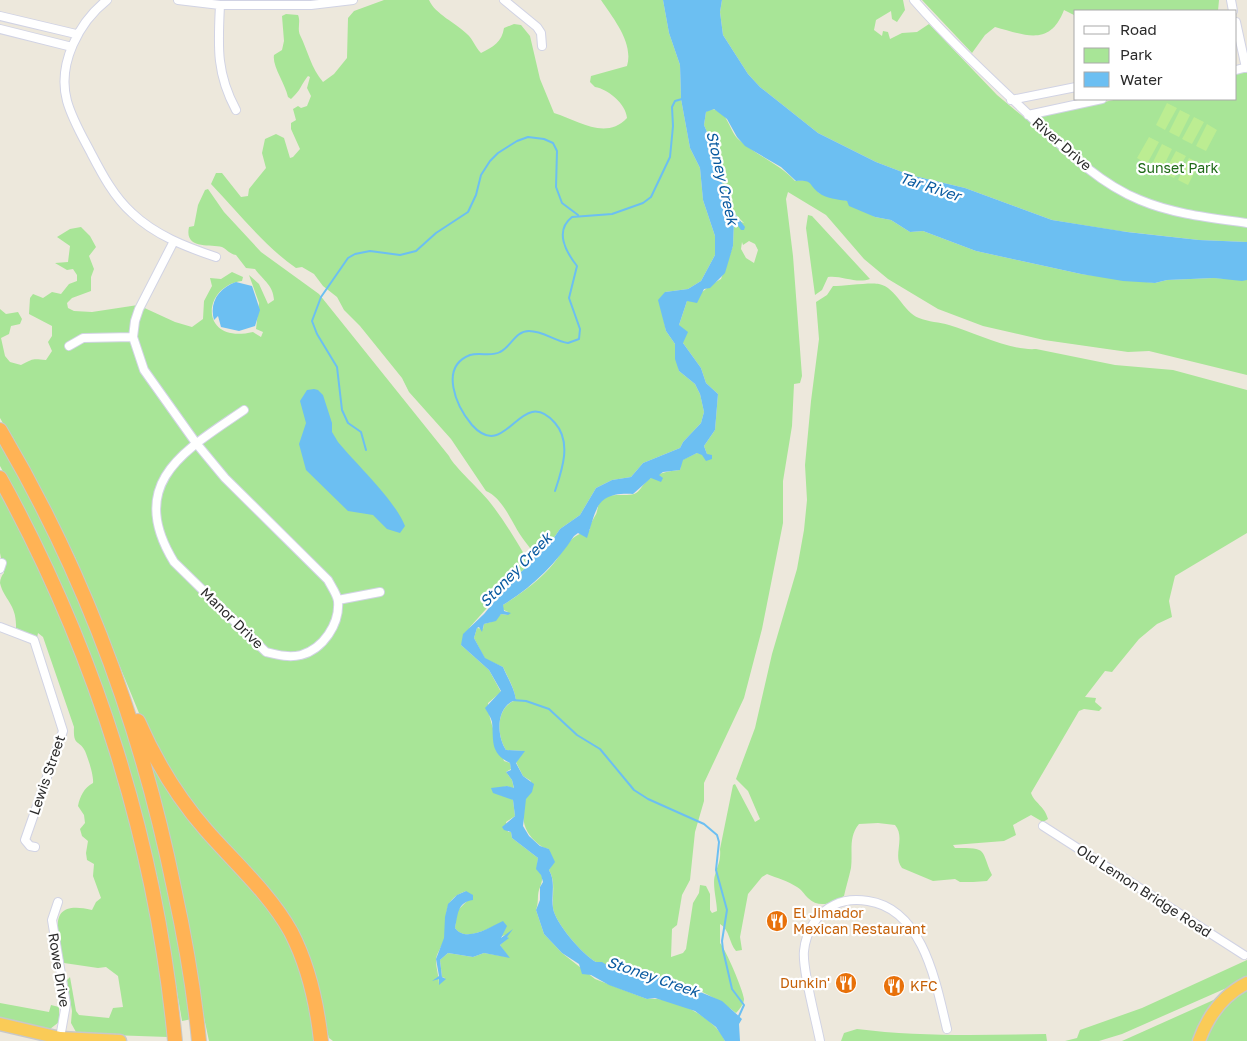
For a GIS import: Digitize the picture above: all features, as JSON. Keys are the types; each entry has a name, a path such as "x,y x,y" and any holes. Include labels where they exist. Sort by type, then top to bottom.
{"highway":[{"path":"0,430 44,509 76,575 119,684 149,783 170,866 199,1041"},
{"path":"0,478 68,617 118,752 144,850 156,906 174,1023 175,1041"},
{"path":"119,684 160,766 176,790 199,822 271,903 290,932 301,954 315,1001 321,1041"},
{"path":"1199,1041 1222,1001 1247,983"},
{"path":"0,1024 60,1040 120,1041"}],"street":[{"path":"107,0 94,10 76,34 72,47 65,81 66,99 73,118 112,190 131,212 174,241 216,257"},
{"path":"178,0 220,5 311,5 353,0"},
{"path":"504,0 537,27 542,46"},
{"name":"River Drive","path":"914,0 1011,100 1080,162 1108,183 1140,200 1190,214 1247,223"},
{"path":"220,5 219,65 226,92 236,110"},
{"path":"0,16 76,34"},
{"path":"1237,27 1247,68"},
{"path":"0,29 72,47"},
{"path":"1011,100 1074,87"},
{"path":"1028,115 1097,100"},
{"path":"174,241 139,308 133,337 144,370 196,443 225,478 328,580 338,600 380,592"},
{"path":"69,346 83,338 133,337"},
{"name":"Manor Drive","path":"244,410 196,443 179,457 167,471 160,488 157,508 158,527 164,547 174,562 266,652 282,656 301,655 318,646 330,633 336,616 338,600"},
{"name":"Lewis Street","path":"0,627 34,640 63,731 25,840 30,846 34,847"},
{"name":"Old Lemon Bridge Road","path":"1043,826 1244,955"},
{"path":"820,1041 804,949 811,927 820,914 839,902 849,900 881,903 899,914 911,928 927,961 948,1029"},
{"name":"Rowe Drive","path":"58,902 52,920 66,1004 60,1040"}],"green space":[{"path":"384,0 429,0 436,10 469,36 481,53 496,44 504,28 514,24 521,25 530,36 540,79 554,113 591,127 610,128 619,125 627,118 626,113 616,98 595,87 590,82 591,76 627,66 628,49 621,31 601,0 663,0 669,33 680,65 681,99 690,148 700,168 703,200 715,236 715,255 701,281 688,289 665,292 663,316 666,331 675,344 679,371 695,384 700,394 704,412 701,423 683,442 680,448 643,463 631,477 612,480 596,488 580,515 560,529 551,542 538,550 535,555 503,506 486,491 451,439 409,392 402,378 360,326 344,310 337,297 323,286 314,274 302,267 296,268 284,259 211,184 216,173 222,173 241,197 248,196 249,189 266,168 262,153 265,139 276,134 284,138 290,158 300,149 291,129 291,123 296,120 293,109 298,106 301,108 307,106 311,96 307,88 310,77 308,76 291,99 288,97 274,59 274,55 282,50 284,41 282,16 286,14 298,15 300,35 313,65 323,82 334,74 347,58 348,18 354,11"},
{"name":"Sunset Park","path":"722,0 903,0 905,10 897,22 892,19 891,11 876,20 874,30 882,36 883,31 888,32 890,39 902,33 917,32 929,24 997,95 1026,119 1113,100 1237,100 1237,73 1247,71 1247,242 1199,240 1119,231 1052,220 965,188 910,175 876,162 818,133 760,87 748,74 723,35 720,12"},
{"path":"922,0 1219,0 1218,10 1074,10 1074,15 1064,10 1058,22 1044,34 1026,35 995,27 985,35 972,53"},
{"path":"1167,103 1177,108 1165,130 1156,125"},
{"path":"710,109 721,112 738,139 782,169 795,181 807,180 812,183 819,193 847,201 875,217 891,220 910,232 923,231 976,251 1081,274 1155,283 1167,280 1214,278 1247,280 1247,375 1149,351 1128,352 1044,340 983,326 938,309 888,279 864,259 826,215 788,192 786,199 793,256 802,376 800,383 794,384 792,426 783,481 783,523 762,629 744,698 704,783 704,801 695,832 690,880 682,895 677,925 672,929 671,957 683,953 686,949 693,903 699,893 700,885 706,886 710,894 710,910 712,913 717,911 714,879 720,859 720,849 733,785 735,784 755,822 760,819 748,791 736,779 755,728 772,654 797,569 807,500 805,465 819,339 816,302 827,295 833,286 870,283 885,286 891,290 913,315 919,318 949,325 1016,347 1036,349 1115,365 1173,370 1247,390 1247,533 1175,576 1169,601 1172,617 1157,624 1139,639 1112,672 1105,671 1085,697 1096,698 1095,702 1102,708 1099,711 1084,709 1079,711 1031,793 1048,819 1043,822 1031,815 1013,825 1016,835 1004,841 953,845 955,848 973,849 982,852 992,875 987,881 960,882 955,879 933,881 902,868 898,858 898,830 895,825 878,823 859,824 853,834 851,868 844,896 835,901 826,904 817,903 790,883 767,874 762,877 748,894 740,937 742,950 736,951 728,933 720,924 720,943 734,970 744,999 736,1013 709,995 680,983 664,978 614,969 596,962 584,953 564,930 553,908 553,884 549,870 552,865 549,849 535,841 525,827 523,812 531,781 523,776 516,762 524,751 506,750 499,729 501,715 509,704 516,700 514,691 503,667 485,659 474,638 477,628 483,629 484,624 491,622 501,614 508,615 508,612 502,609 503,605 543,575 572,539 590,530 599,504 603,499 612,495 634,494 654,476 680,470 682,460 697,453 707,454 704,446 715,430 718,394 706,383 701,368 683,343 679,325 687,301 721,279 733,246 734,219 744,223 735,214 726,196 724,185 719,179 715,151 704,125 706,112","holes":["749,241 755,244 758,250 754,263 746,258 741,249 742,242 743,245"]},
{"path":"1180,110 1190,115 1179,137 1169,132"},
{"path":"1194,117 1204,122 1192,144 1182,139"},
{"path":"1207,124 1217,130 1206,151 1196,146"},
{"path":"1149,137 1159,142 1147,164 1137,158"},
{"path":"1162,144 1172,149 1161,171 1151,166"},
{"name":"Sunset Park","path":"1176,151 1186,156 1174,178 1164,173"},
{"path":"1189,158 1199,163 1188,185 1178,180"},
{"path":"208,189 224,212 261,252 319,294 456,466 492,505 530,564 511,581 470,627 461,645 489,670 501,692 488,703 488,710 504,761 510,763 511,769 506,772 512,780 514,789 507,786 500,788 501,796 508,796 513,800 515,816 506,822 508,832 511,832 512,838 538,858 537,868 542,879 536,910 544,934 562,953 595,979 647,999 669,1001 692,1010 712,1024 725,1041 333,1041 329,1038 302,948 201,819 148,735 75,557 44,496 0,418 0,309 6,314 18,312 22,319 20,324 11,326 9,334 1,338 5,356 10,362 21,365 34,359 46,360 52,351 48,342 52,336 52,326 29,314 30,298 33,294 43,298 52,292 61,294 69,284 77,281 77,275 73,269 67,270 55,263 68,262 70,246 57,237 70,229 81,227 90,236 96,247 89,256 94,269 91,277 91,291 72,298 67,303 68,308 74,311 92,312 138,305 175,322 192,327 203,319 204,301 212,286 210,278 221,279 232,272 243,277 242,281 228,285 219,293 213,303 212,313 215,323 223,330 235,334 253,332 261,337 263,332 256,329 259,303 249,275 259,284 268,304 274,300 268,283 255,269 246,268 236,255 222,247 194,243 188,234 189,227 194,226 198,205 205,190","holes":["466,891 467,901 457,911 455,928 459,932 471,934 503,922 504,930 500,937 505,935 508,938 500,945 508,957 484,953 473,957 448,953 440,960 442,977 445,978 439,984 436,958 444,940 448,905 458,895"]},
{"path":"808,215 812,216 870,279 859,281 828,277 822,290 815,295 806,228"},
{"path":"0,444 44,523 64,564 100,649 130,735 157,838 192,1019 182,1021 158,880 143,826 27,516 0,466"},
{"path":"0,487 66,625 120,778 156,930 168,1037 81,1034 76,1032 71,1023 72,1011 67,980 70,977 76,1011 79,1015 109,1018 113,1008 123,1007 118,976 106,967 98,968 64,963 59,940 58,921 61,914 67,909 92,910 96,902 101,898 93,876 94,864 87,860 88,841 82,836 80,829 85,823 84,815 78,806 83,793 93,783 93,776 83,747 74,738 74,727 43,637 38,633 37,638 16,628 14,613 0,583 4,573 0,553"},
{"path":"154,768 191,824 266,900 300,962 318,1041 209,1041 151,769"},
{"path":"1247,960 1247,979 1122,1034 1099,1041 1065,1041 1077,1038 1080,1030 1142,1008"},
{"path":"1247,985 1247,1041 1122,1041"},
{"path":"0,1003 49,1012 51,1005 59,1007 59,1022 50,1029 44,1029 0,1019"},
{"path":"857,1029 928,1034 1046,1034 1047,1041 841,1041 844,1033"}],"water":[{"path":"663,0 722,0 720,12 723,35 748,74 760,87 818,133 876,162 910,175 965,188 1052,220 1127,232 1199,240 1247,242 1247,280 1242,281 1214,278 1167,280 1155,283 1123,281 1081,274 976,251 923,231 910,232 891,220 875,217 849,206 847,201 822,195 810,183 796,181 781,167 745,146 737,137 727,119 714,109 706,112 704,125 715,151 719,179 724,185 726,196 735,214 745,227 744,230 741,230 734,220 733,246 725,273 710,288 704,289 697,303 687,301 679,325 688,332 683,343 701,368 706,383 718,394 715,430 704,446 707,454 712,455 712,459 706,461 702,455 697,453 683,460 680,470 663,472 659,475 663,478 661,482 651,478 633,494 621,494 604,499 596,511 587,538 578,533 574,536 542,575 503,605 504,611 511,613 508,615 501,614 496,621 484,624 482,632 479,627 477,628 474,638 485,658 503,667 514,691 516,700 509,703 505,708 501,715 499,729 506,750 525,751 516,763 523,776 534,784 532,792 526,799 523,826 529,836 540,846 549,849 555,862 549,870 553,884 553,908 564,930 577,946 596,962 602,962 615,970 653,974 722,1001 742,1019 739,1024 740,1041 725,1041 716,1027 695,1011 655,998 647,999 609,985 591,975 582,974 579,964 562,953 544,934 536,910 540,900 540,887 543,882 541,875 536,869 538,858 512,838 511,832 504,830 502,827 515,816 513,800 493,793 491,788 507,786 514,788 512,780 506,772 511,770 510,763 503,759 496,750 493,740 492,722 485,708 501,691 489,670 461,645 463,634 484,614 511,581 530,564 538,550 551,542 560,529 580,515 596,488 612,480 631,477 643,463 680,448 683,442 701,423 704,412 700,394 695,384 679,371 675,359 675,344 666,331 658,300 665,292 688,289 701,281 715,255 715,236 703,200 700,168 690,148 681,99 680,65 669,33"},
{"path":"236,282 252,286 260,310 255,326 239,331 221,327 218,316 214,320 213,313 214,302 217,296 225,288"},
{"path":"314,389 323,395 332,423 332,432 338,442 384,494 400,516 405,526 400,533 387,529 373,515 348,511 306,470 299,444 306,423 300,401 307,390"},
{"path":"466,891 473,895 473,900 461,906 455,928 465,934 472,934 503,921 507,926 501,938 513,929 507,937 509,938 500,945 510,958 484,953 473,957 448,953 440,960 442,977 446,979 439,985 439,979 432,981 439,976 436,959 444,938 448,904 457,895"}],"waterway":[{"path":"555,491 564,456 563,439 555,423 543,413 532,412 523,416 495,436 484,434 472,425 456,398 453,387 455,368 470,355 493,354 504,350 517,336 524,332 539,333 568,343 579,339 580,329 569,298 577,266 566,248 563,235 564,229 572,217 612,214 643,203 651,197 670,157 673,126 672,107 675,101 682,99"},
{"path":"366,450 361,432 348,423 342,410 337,367 317,334 312,321 321,297 348,258 355,254 370,251 400,255 416,251 436,233 468,212 476,195 481,175 490,161 498,153 517,141 528,137 544,139 553,143 557,151 556,187 562,203 578,215"},
{"path":"512,700 526,701 549,709 577,735 600,749 634,790 648,799 704,824 717,835 719,842 716,870 727,910 722,941 723,950 732,989 744,1005 739,1016"}],"place":[{"name":"El Jimador Mexican Restaurant","path":"777,921"},
{"name":"Dunkin'","path":"846,983"},
{"name":"KFC","path":"894,986"}],"water label":[{"name":"Stoney Creek","path":"722,178"},
{"name":"Tar River","path":"930,187"},
{"name":"Stoney Creek","path":"516,570"},
{"name":"Stoney Creek","path":"653,977"}]}
